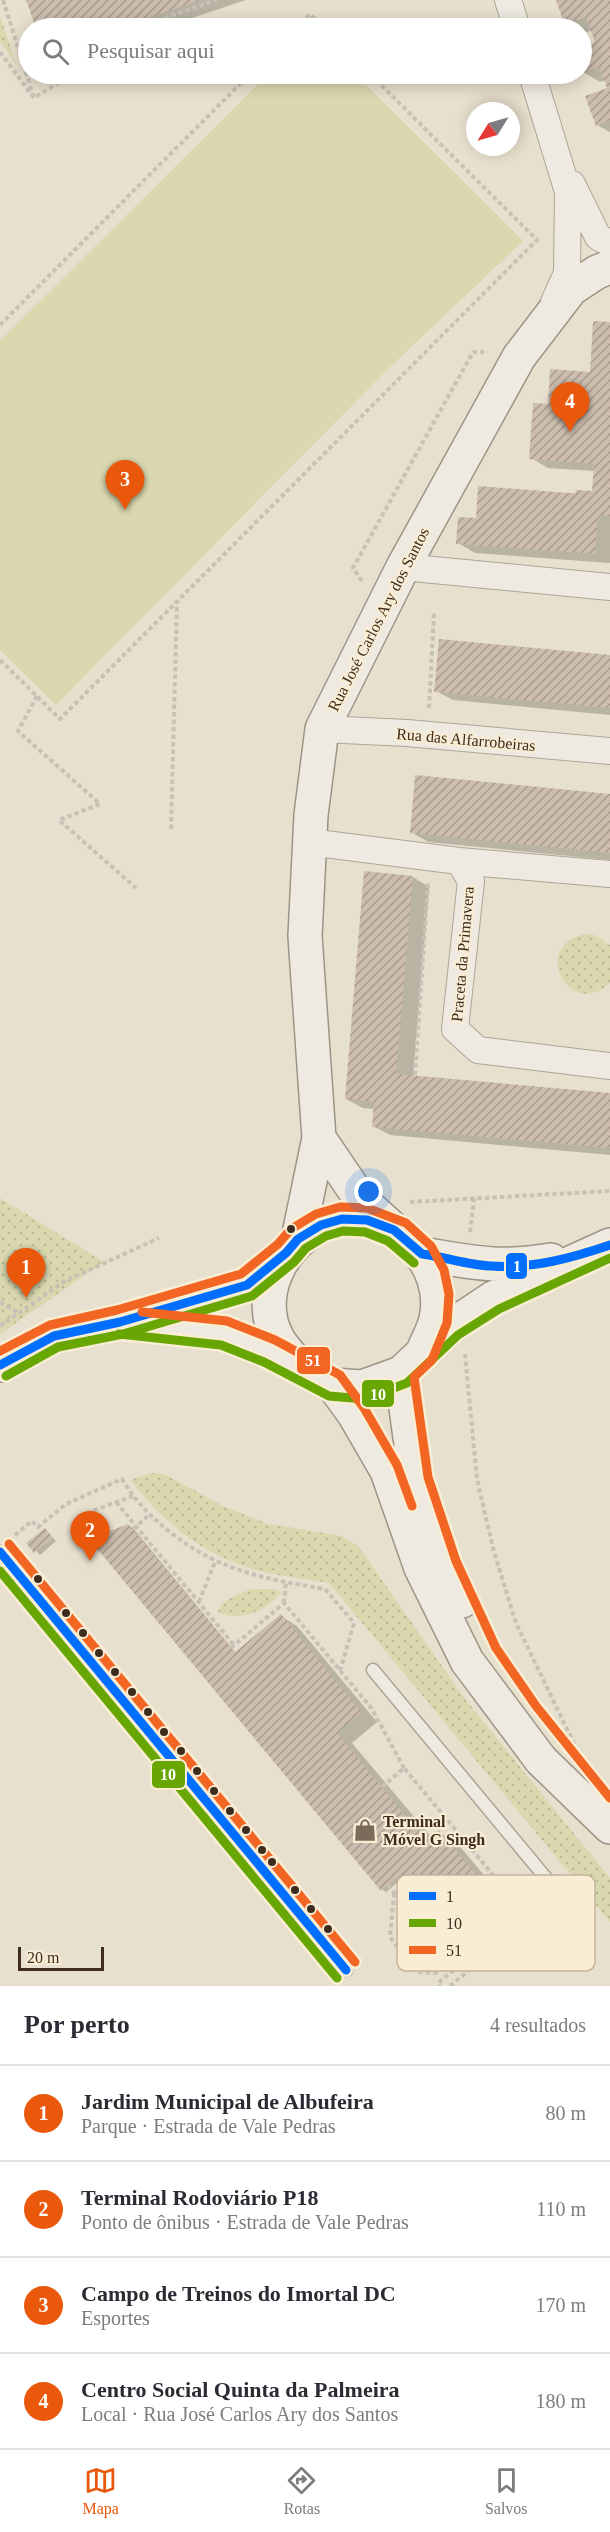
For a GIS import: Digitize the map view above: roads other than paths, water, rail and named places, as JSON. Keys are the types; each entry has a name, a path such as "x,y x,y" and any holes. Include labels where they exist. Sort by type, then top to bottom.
{"street":[{"path":"508,0 514,18"},
{"name":"Rua José Carlos Ary dos Santos","path":"319,1138 305,936 309,842 322,729 403,567 519,357 546,319 567,273 568,192 535,84"},
{"name":"Rua José Carlos Ary dos Santos","path":"552,136 598,237 610,243"},
{"path":"546,319 571,289 597,272 610,267"},
{"path":"403,567 610,587"},
{"name":"Rua das Alfarrobeiras","path":"322,729 419,734 610,751"},
{"name":"Praceta da Primavera","path":"309,842 459,861 610,874"},
{"name":"Praceta da Primavera","path":"459,861 471,881 455,1029 478,1050 610,1066"},
{"path":"319,1138 361,1200 399,1216 432,1273 437,1295 436,1319 412,1363 416,1480 445,1565 486,1654 526,1713 610,1817"},
{"path":"301,1369 277,1338 270,1310 273,1280 292,1246 319,1138"},
{"path":"0,1365 54,1336 120,1322 247,1285 292,1246 321,1225 342,1220 399,1216"},
{"path":"422,1254 492,1266 527,1265 598,1250"},
{"path":"120,1322 224,1334 269,1351 333,1385 362,1387 412,1363 451,1326 493,1298 598,1250"},
{"path":"333,1385 354,1414 387,1471 421,1568 467,1661 541,1760 610,1827"}],"lane":[{"path":"0,1552 346,1970"},
{"path":"373,1670 544,1875"}],"place":[{"name":"Centro Social Quinta da Palmeira","path":"570,432"},
{"name":"Campo de Treinos do Imortal DC","path":"125,510"},
{"name":"Jardim Municipal de Albufeira","path":"26,1298"},
{"name":"Terminal Rodoviário P18","path":"90,1561"},
{"name":"Terminal Móvel G Singh","path":"365,1830"}]}
